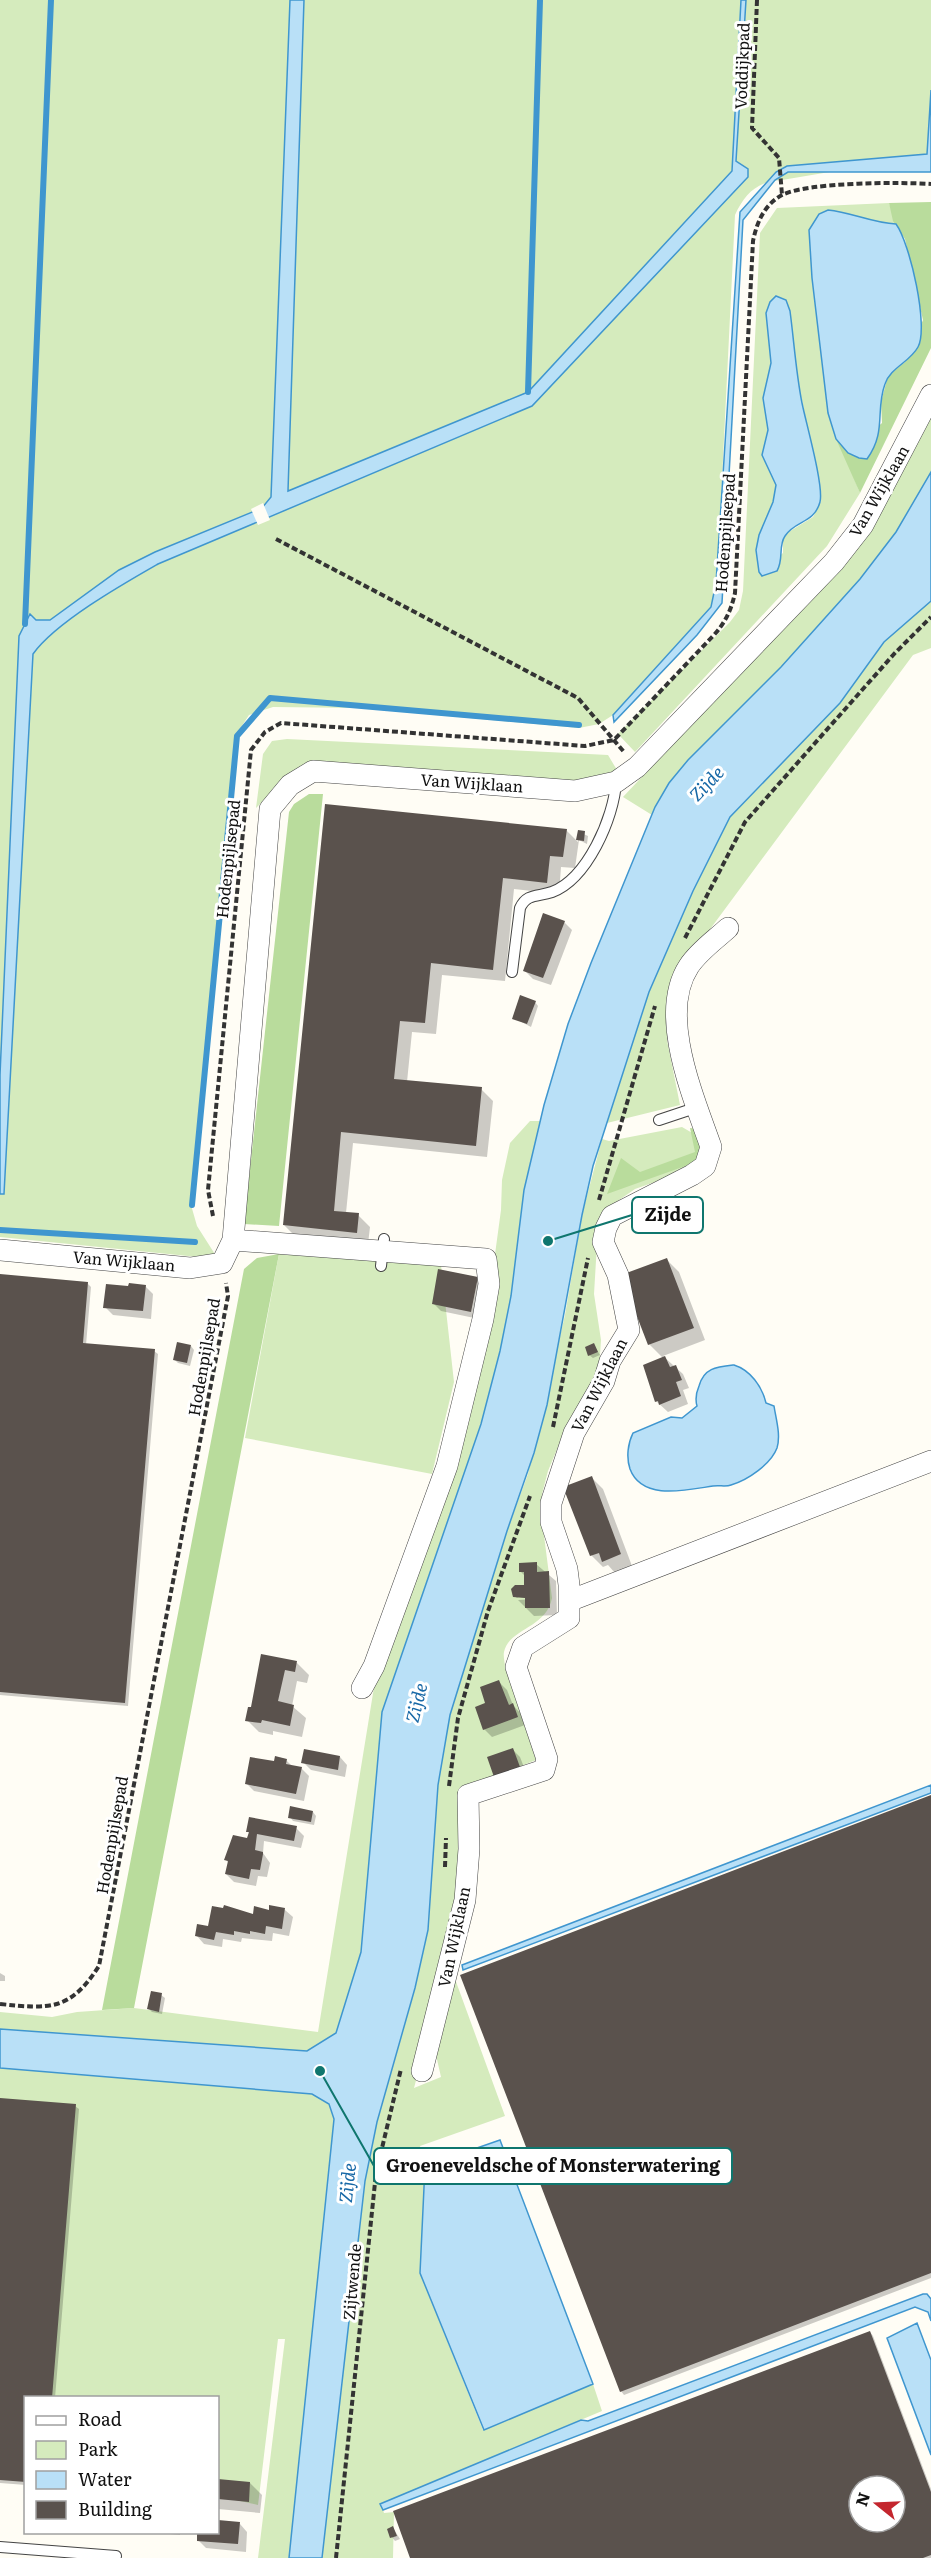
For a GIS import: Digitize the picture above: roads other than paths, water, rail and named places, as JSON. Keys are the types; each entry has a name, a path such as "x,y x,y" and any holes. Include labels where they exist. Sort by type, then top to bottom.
{"street":[{"name":"Van Wijklaan","path":"0,1250 190,1268 222,1263 233,1240 270,809 290,785 313,771 575,791 616,782 637,767 834,562 863,525 931,395"},
{"name":"Van Wijklaan","path":"412,2068 465,1900 469,1849 468,1795 544,1770 547,1759 516,1667 523,1647 569,1618 567,1569 551,1522 551,1503 574,1433 604,1381 610,1360 628,1330 618,1275 603,1242 606,1228 612,1216 705,1166 711,1147 676,1032 681,983 688,967 698,954 729,928"},
{"path":"233,1240 486,1260 489,1284 483,1319 447,1466 374,1666 362,1689"},
{"path":"569,1601 931,1461"}],"lane":[{"path":"512,972 520,908 528,897 552,892 572,880 583,869 595,847 615,798 616,782"},
{"path":"659,1120 698,1107"},
{"path":"0,2547 116,2556"}],"water":[{"path":"290,0 304,0 288,491 528,392 732,171 741,0 746,0 736,161 748,169 748,177 532,406 158,564 73,617 57,629 33,654 4,1194 0,1194 0,1075 19,636 30,614 36,620 50,620 119,570 155,552 262,508 271,497"},
{"path":"931,90 931,172 788,172 775,180 743,220 722,603 697,635 614,722 613,715 711,607 716,583 740,212 776,172 787,166 927,154"},
{"path":"828,210 896,224 907,248 920,304 921,337 918,347 891,374 885,384 877,439 867,459 848,453 836,439 828,413 812,278 809,230 819,214"},
{"path":"776,296 786,300 790,311 800,392 821,494 820,502 813,514 785,536 777,571 762,576 759,572 756,550 759,535 773,502 776,485 762,455 768,430 763,398 771,363 766,313 770,302"},
{"path":"931,472 931,601 884,642 840,703 730,817 693,891 649,992 593,1166 547,1405 534,1453 507,1531 450,1715 438,1785 428,1930 415,1988 377,2122 365,2181 322,2558 289,2558 334,2119 329,2104 312,2094 0,2068 0,2029 307,2051 336,2033 361,1952 382,1712 481,1424 500,1351 511,1296 524,1190 544,1105 568,1024 591,963 655,807 669,783 688,760 781,667 860,579 896,532"},
{"path":"734,1365 750,1375 762,1391 766,1403 774,1406 778,1443 770,1460 751,1475 729,1486 666,1491 644,1486 636,1479 628,1460 633,1433 671,1417 682,1418 697,1406 697,1394 704,1375 716,1368"},
{"path":"931,1785 931,1793 463,1970 462,1965"},
{"path":"500,2140 593,2384 484,2430 420,2273 425,2166"},
{"path":"927,2294 931,2299 931,2321 928,2312 915,2307 383,2510 380,2504 581,2420 588,2421"},
{"path":"917,2323 931,2360 931,2455 887,2338"}],"waterway":[{"path":"25,624 51,0"},
{"path":"528,392 540,0"},
{"path":"192,1205 237,736 270,698 579,725"},
{"path":"0,1230 195,1242"}],"place":[{"name":"Zijde","path":"548,1241"},
{"name":"Groeneveldsche of Monsterwatering","path":"320,2071"}]}
